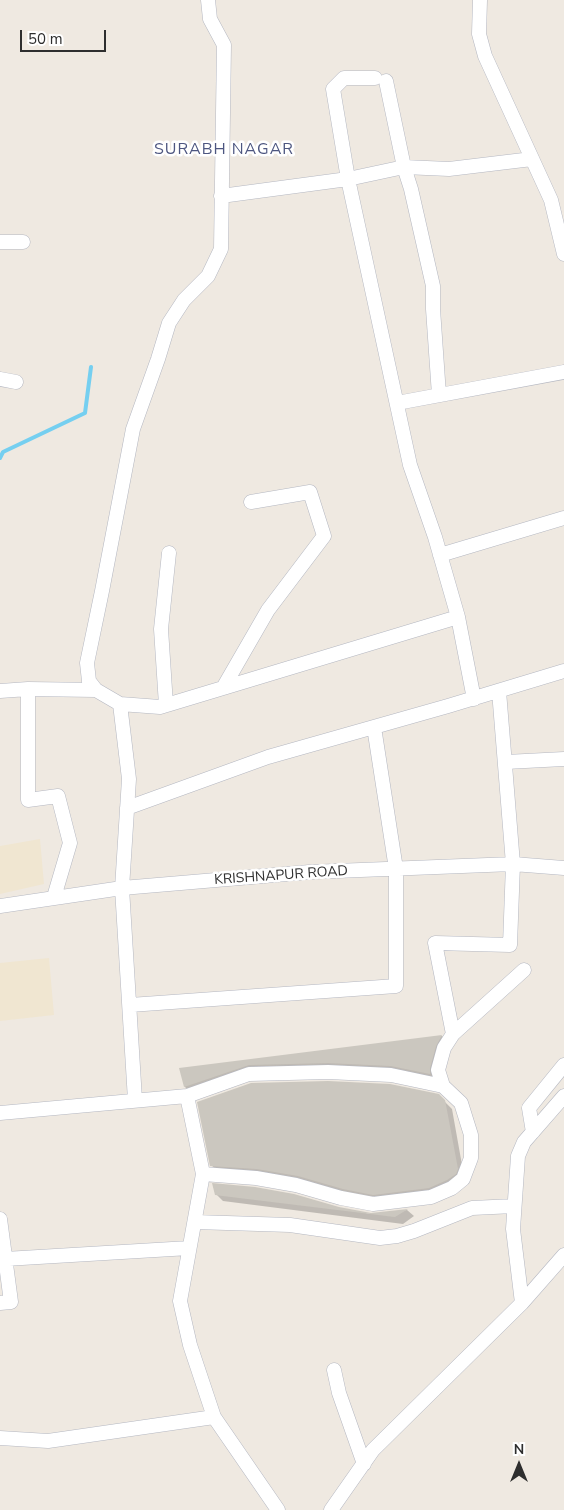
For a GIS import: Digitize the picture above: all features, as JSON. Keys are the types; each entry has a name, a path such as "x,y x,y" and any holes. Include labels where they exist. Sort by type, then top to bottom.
{"street":[{"path":"208,0 210,19 224,45 221,249 208,276 184,300 168,323 158,359 133,429 87,663 90,681 96,690 120,704 160,707 458,617"},
{"path":"480,0 479,34 485,56 552,200 564,254"},
{"path":"439,395 432,310 433,286 411,189 381,79 344,78 333,89 348,179 410,465 440,555 458,617 474,699"},
{"path":"221,196 348,179 404,167 449,169 532,159"},
{"path":"0,242 23,242"},
{"path":"397,403 564,372"},
{"path":"0,379 16,382"},
{"path":"223,688 268,610 324,536 310,492 251,502"},
{"path":"440,555 564,518"},
{"path":"166,705 161,629 168,553"},
{"path":"128,808 268,757 474,699 564,671"},
{"path":"0,691 28,689 96,690"},
{"path":"28,689 28,800 58,796 70,843 54,897"},
{"path":"453,1034 435,943 510,945 513,864 499,691"},
{"path":"120,704 129,779 122,888 135,1100"},
{"path":"130,1005 396,986 396,869 374,727"},
{"path":"506,762 564,759"},
{"name":"KRISHNAPUR ROAD","path":"0,906 122,888 310,872 513,864 564,868"},
{"path":"203,1174 256,1178 296,1185 341,1198 373,1204 431,1197 452,1188 463,1179 471,1158 471,1135 461,1103 443,1086 438,1070 444,1048 453,1034 524,970"},
{"path":"533,1132 529,1108 564,1065"},
{"path":"0,1113 187,1096 249,1074 328,1072 391,1074 443,1086"},
{"path":"187,1096 203,1174 180,1300 190,1345 214,1418 277,1510"},
{"path":"522,1303 513,1229 518,1156 524,1142 564,1096"},
{"path":"195,1222 290,1225 380,1238 414,1231 472,1208 514,1206"},
{"path":"0,1219 11,1302 0,1303"},
{"path":"5,1259 189,1248"},
{"path":"331,1510 374,1450 522,1303 564,1255"},
{"path":"334,1370 339,1392 364,1464"},
{"path":"0,1438 48,1441 214,1418"}],"shaded area":[{"path":"40,839 44,884 0,894 0,846"},
{"path":"49,958 54,1015 0,1021 0,963"}],"building":[{"path":"442,1035 436,1046 430,1074 391,1066 328,1063 249,1065 184,1087 179,1068"},
{"path":"328,1081 390,1084 439,1094 445,1100 458,1169 456,1174 429,1188 373,1195 343,1189 298,1176 257,1169 210,1166 197,1102 251,1083"},
{"path":"212,1183 255,1187 294,1194 339,1207 371,1213 408,1209 395,1217 215,1195"}],"waterway":[{"path":"0,458 3,452 85,413 91,367"}],"district":[{"name":"SURABH NAGAR","path":"224,150"}]}
